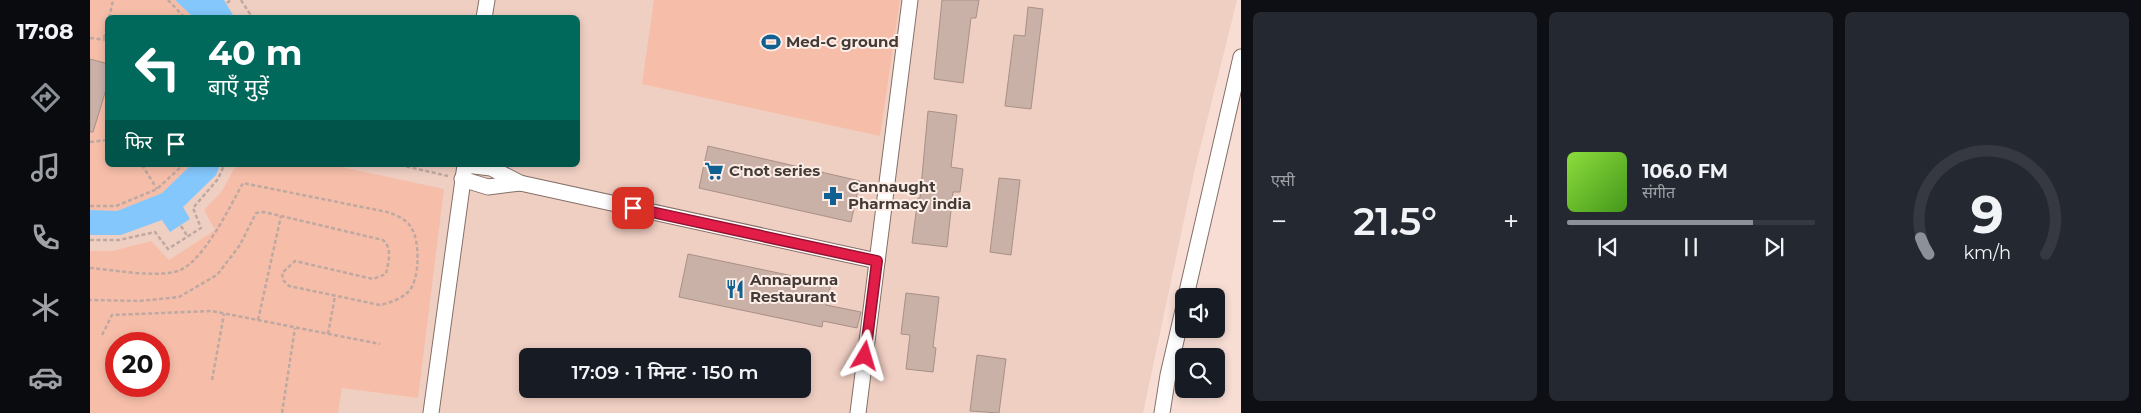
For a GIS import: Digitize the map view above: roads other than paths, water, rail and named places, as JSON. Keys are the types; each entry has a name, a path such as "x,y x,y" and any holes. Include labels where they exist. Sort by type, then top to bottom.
{"street":[{"path":"484,15 486,0"},
{"path":"858,413 910,0"},
{"path":"1188,288 1241,57"},
{"path":"432,413 464,170 491,168 520,184 877,261"},
{"path":"1162,413 1177,338"}],"water":[{"path":"175,0 224,0 233,15 191,15"},
{"path":"189,167 219,167 216,175 183,207 190,219 170,232 162,220 121,235 90,235 90,210 117,211 162,193"}],"place":[{"name":"Med-C ground","path":"771,42"},
{"name":"C'not series","path":"714,171"},
{"name":"Cannaught Pharmacy india","path":"833,196"},
{"name":"Annapurna Restaurant","path":"735,289"}]}
